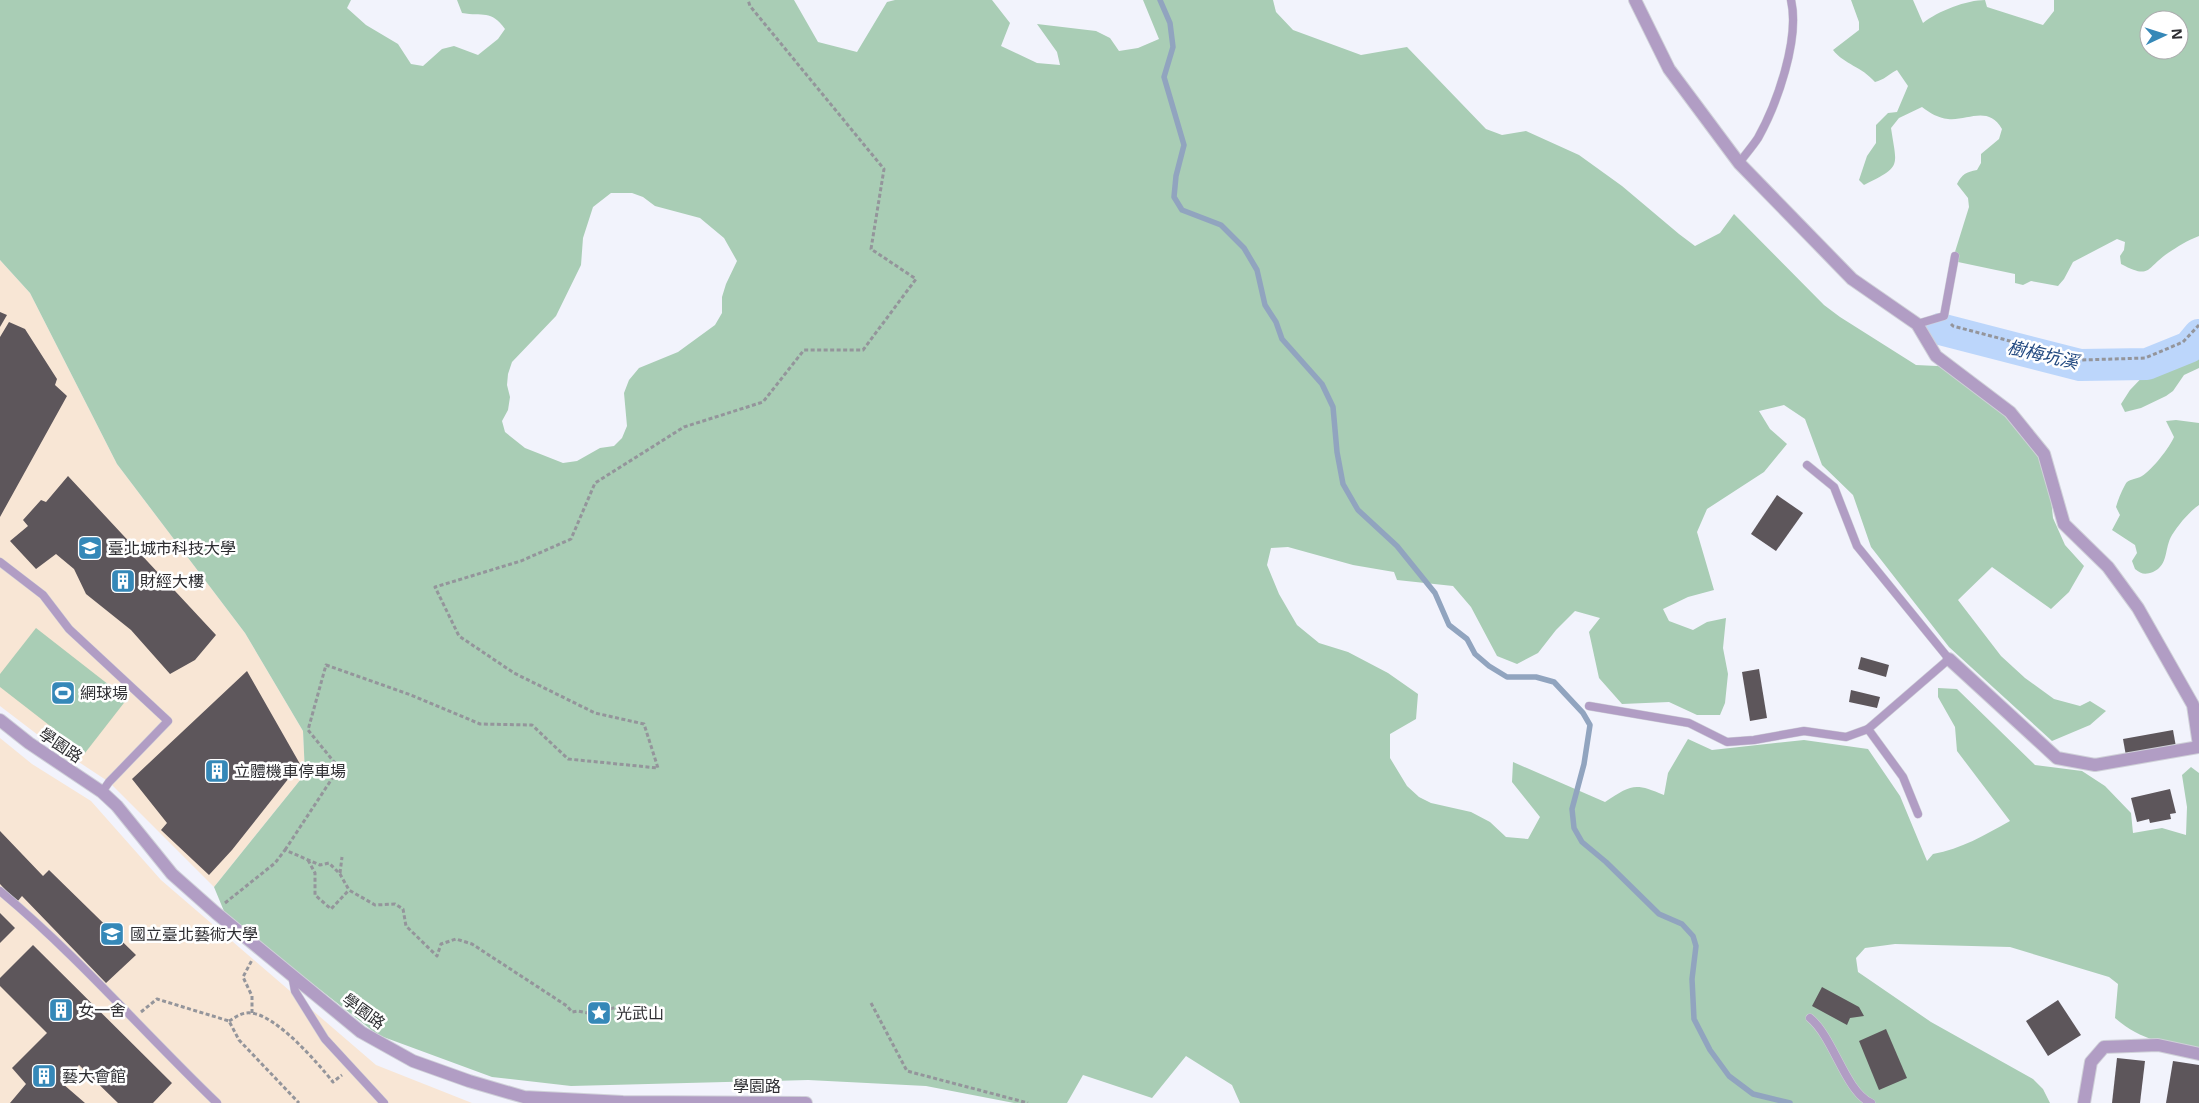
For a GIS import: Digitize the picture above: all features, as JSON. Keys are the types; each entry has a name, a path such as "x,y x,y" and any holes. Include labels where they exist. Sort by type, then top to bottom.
{"street":[{"path":"1635,0 1669,68 1739,163 1852,279 1917,324 1936,356 2010,412 2044,454 2064,524 2108,566 2138,608 2193,705 2199,746 2095,765 2057,758 1949,659"},
{"name":"學園路","path":"0,720 29,743 102,792 117,806 172,874 224,919 361,1032 413,1061 469,1081 524,1097 623,1102 806,1103"},
{"path":"2084,1103 2091,1062 2104,1047 2158,1045 2199,1054"}],"lane":[{"path":"1739,163 1758,138 1775,100 1788,62 1794,12 1791,0"},
{"path":"1917,324 1944,316 1955,256"},
{"path":"1589,706 1689,723 1727,742 1754,740 1804,731 1846,737 1868,729 1949,659 1856,546 1834,487 1807,466"},
{"path":"0,562 43,595 70,629 168,721 109,782 102,792"},
{"path":"1868,729 1903,777 1918,814"},
{"path":"0,891 41,925 217,1103"},
{"path":"292,974 295,990 325,1039 384,1103"},
{"path":"1810,1018 1820,1026 1852,1085 1871,1103"}],"path":[{"path":"229,899 276,863 339,768 308,730 326,665 412,695 480,724 532,724 568,759 658,768 644,724 595,713 514,673 459,636 435,587 521,561 571,539 595,483 684,427 763,402 804,350 863,350 916,279 871,248 884,169 750,6 748,0"},
{"path":"1944,316 1953,326 2082,360 2145,358 2183,342 2199,325"},
{"path":"285,850 320,865 329,863 340,874 349,890 375,905 395,904 403,909 406,926 437,956 441,944 456,939 464,941 488,953 567,1006 572,1012 578,1011 593,1014 617,1007"},
{"path":"340,874 342,857"},
{"path":"308,860 314,873 315,895 331,909 349,890"},
{"path":"252,1013 252,996 243,977 256,955"},
{"path":"133,1019 157,999 229,1021 244,1013 252,1013 269,1019 316,1061 333,1082 350,1068"},
{"path":"871,1003 907,1071 1028,1103"},
{"path":"229,1021 239,1040 299,1103"}],"shaded area":[{"name":"臺北城市科技大學","path":"0,260 30,293 117,464 245,633 303,731 305,774 214,887 109,782 38,735 0,706"},
{"name":"國立臺北藝術大學","path":"0,738 32,764 91,801 161,880 376,1065 472,1103 0,1103"}],"green space":[{"path":"0,0 351,0 347,8 366,25 398,44 411,64 423,66 442,49 454,46 478,55 498,39 505,29 491,16 462,13 457,0 794,0 818,42 857,52 887,2 895,0 992,0 1010,23 1001,46 1037,63 1060,65 1057,52 1037,24 1096,31 1110,38 1119,51 1138,48 1159,39 1143,0 1273,0 1276,12 1293,30 1361,55 1407,47 1486,129 1502,135 1526,131 1579,155 1622,186 1695,246 1720,233 1734,214 1824,305 1840,317 1916,365 1958,367 2006,403 2040,439 2046,452 2053,518 2065,545 2084,566 2069,592 2051,609 1992,567 1958,600 2001,656 2025,678 2054,699 2080,706 2090,701 2106,711 2090,725 2052,741 1949,647 1871,547 1853,495 1822,465 1805,419 1784,405 1759,411 1770,429 1787,444 1764,472 1707,509 1697,532 1714,590 1688,597 1663,609 1669,621 1693,630 1707,622 1726,618 1723,648 1728,674 1725,703 1720,715 1697,715 1669,702 1622,704 1599,678 1589,632 1600,618 1575,611 1556,630 1538,653 1517,664 1497,656 1471,607 1453,586 1397,580 1394,572 1353,565 1288,547 1271,548 1267,565 1279,594 1297,625 1319,643 1348,652 1388,673 1418,694 1416,719 1390,734 1390,758 1407,786 1419,797 1431,803 1471,812 1490,822 1506,837 1528,839 1540,817 1512,782 1513,762 1605,802 1633,787 1646,788 1664,795 1668,773 1688,739 1712,750 1804,740 1868,749 1900,796 1927,861 1933,854 1963,845 2010,821 1957,751 1955,727 1938,697 1938,688 1957,689 2035,765 2082,771 2105,786 2131,813 2133,833 2162,828 2186,835 2187,807 2182,775 2191,767 2199,773 2199,1050 2145,1037 2115,1018 2118,984 2109,977 2010,947 1895,944 1865,948 1856,958 1858,972 1931,1022 2033,1079 2043,1089 2050,1103 1240,1103 1232,1085 1186,1056 1152,1098 1083,1075 1067,1103 1014,1103 926,1086 808,1080 571,1086 492,1077 378,1035 226,916 214,887 305,774 303,731 245,633 117,464 30,293 0,260","holes":["611,193 632,193 643,197 655,206 700,218 724,238 737,261 726,284 722,297 722,313 715,325 678,352 639,368 629,380 624,393 627,426 622,438 614,446 600,448 577,461 563,463 525,448 505,432 502,421 508,410 510,397 507,385 508,374 512,362 556,316 581,265 583,238 593,207"]},
{"path":"1851,0 1913,0 1923,23 1936,14 1953,7 1985,0 1987,7 2043,25 2054,11 2054,0 2199,0 2199,236 2175,248 2143,272 2121,264 2120,256 2124,250 2125,242 2117,239 2073,262 2058,286 2031,281 2023,285 2015,283 2015,274 1958,262 1954,255 1969,207 1968,198 1957,184 1965,174 1977,170 1981,163 1981,154 1999,139 2002,129 1996,122 1984,116 1955,119 1941,118 1922,107 1899,118 1891,128 1895,151 1894,164 1885,174 1864,185 1859,180 1867,156 1876,143 1876,125 1888,113 1897,112 1908,86 1897,70 1875,82 1833,50 1859,30 1859,22"},
{"path":"2199,340 2199,368 2184,375 2173,391 2166,396 2141,408 2125,412 2121,404 2130,390 2153,366 2183,352"},
{"path":"2176,420 2199,423 2199,505 2184,518 2172,535 2162,565 2153,572 2143,574 2135,569 2132,561 2137,553 2135,545 2112,530 2120,515 2116,507 2126,483 2146,473 2169,446 2174,437 2166,421"},
{"name":"網球場","path":"36,628 127,699 85,753 0,687 0,674"}],"building":[{"path":"0,312 7,315 0,327"},
{"path":"9,322 25,329 57,379 55,385 67,396 0,517 0,337"},
{"name":"財經大樓","path":"68,476 216,635 195,660 170,674 131,630 86,594 74,569 56,554 36,569 10,541 28,526 23,520 41,500 46,502"},
{"path":"1777,495 1803,513 1776,551 1751,534"},
{"path":"1861,657 1889,665 1886,677 1858,669"},
{"path":"1759,669 1767,718 1750,721 1742,672"},
{"name":"立體機車停車場","path":"247,671 300,764 232,850 209,875 161,830 167,823 132,779"},
{"path":"1851,690 1880,697 1877,708 1849,702"},
{"path":"2173,730 2176,747 2126,756 2123,739"},
{"path":"2170,789 2176,813 2170,814 2171,819 2150,823 2149,819 2137,822 2131,798"},
{"path":"0,831 43,876 49,870 136,955 106,983 22,896 17,902 0,884"},
{"path":"0,913 15,928 0,943"},
{"name":"女一舍","path":"33,945 172,1083 153,1103 118,1103 79,1065 63,1084 85,1103 10,1103 26,1084 12,1068 47,1033 0,986 0,978"},
{"path":"1822,987 1859,1007 1864,1016 1850,1018 1847,1025 1812,1006"},
{"path":"2058,1000 2081,1035 2048,1056 2026,1021"},
{"path":"1886,1029 1907,1078 1879,1090 1859,1041"},
{"path":"2117,1058 2145,1061 2140,1103 2112,1103"},
{"path":"2173,1061 2199,1065 2199,1103 2166,1103"}],"waterway":[{"path":"1160,0 1170,23 1173,47 1164,77 1184,145 1176,176 1174,197 1182,210 1221,225 1244,248 1257,270 1265,305 1276,322 1282,339 1322,384 1333,407 1337,452 1343,484 1358,510 1397,546 1435,593 1449,625 1467,639 1475,654 1489,666 1507,677 1536,677 1554,682 1583,713 1590,725 1584,764 1572,809 1574,828 1582,842 1606,862 1659,914 1682,924 1693,936 1696,946 1692,979 1694,1019 1710,1050 1729,1076 1753,1094 1790,1103"},
{"name":"樹梅坑溪","path":"1940,329 2080,365 2147,364 2189,347 2199,335"}],"place":[{"name":"臺北城市科技大學","path":"90,548"},
{"name":"財經大樓","path":"123,581"},
{"name":"網球場","path":"63,693"},
{"name":"立體機車停車場","path":"217,771"},
{"name":"國立臺北藝術大學","path":"112,934"},
{"name":"女一舍","path":"61,1010"},
{"name":"光武山","path":"599,1013"},
{"name":"藝大會館","path":"44,1076"}]}
